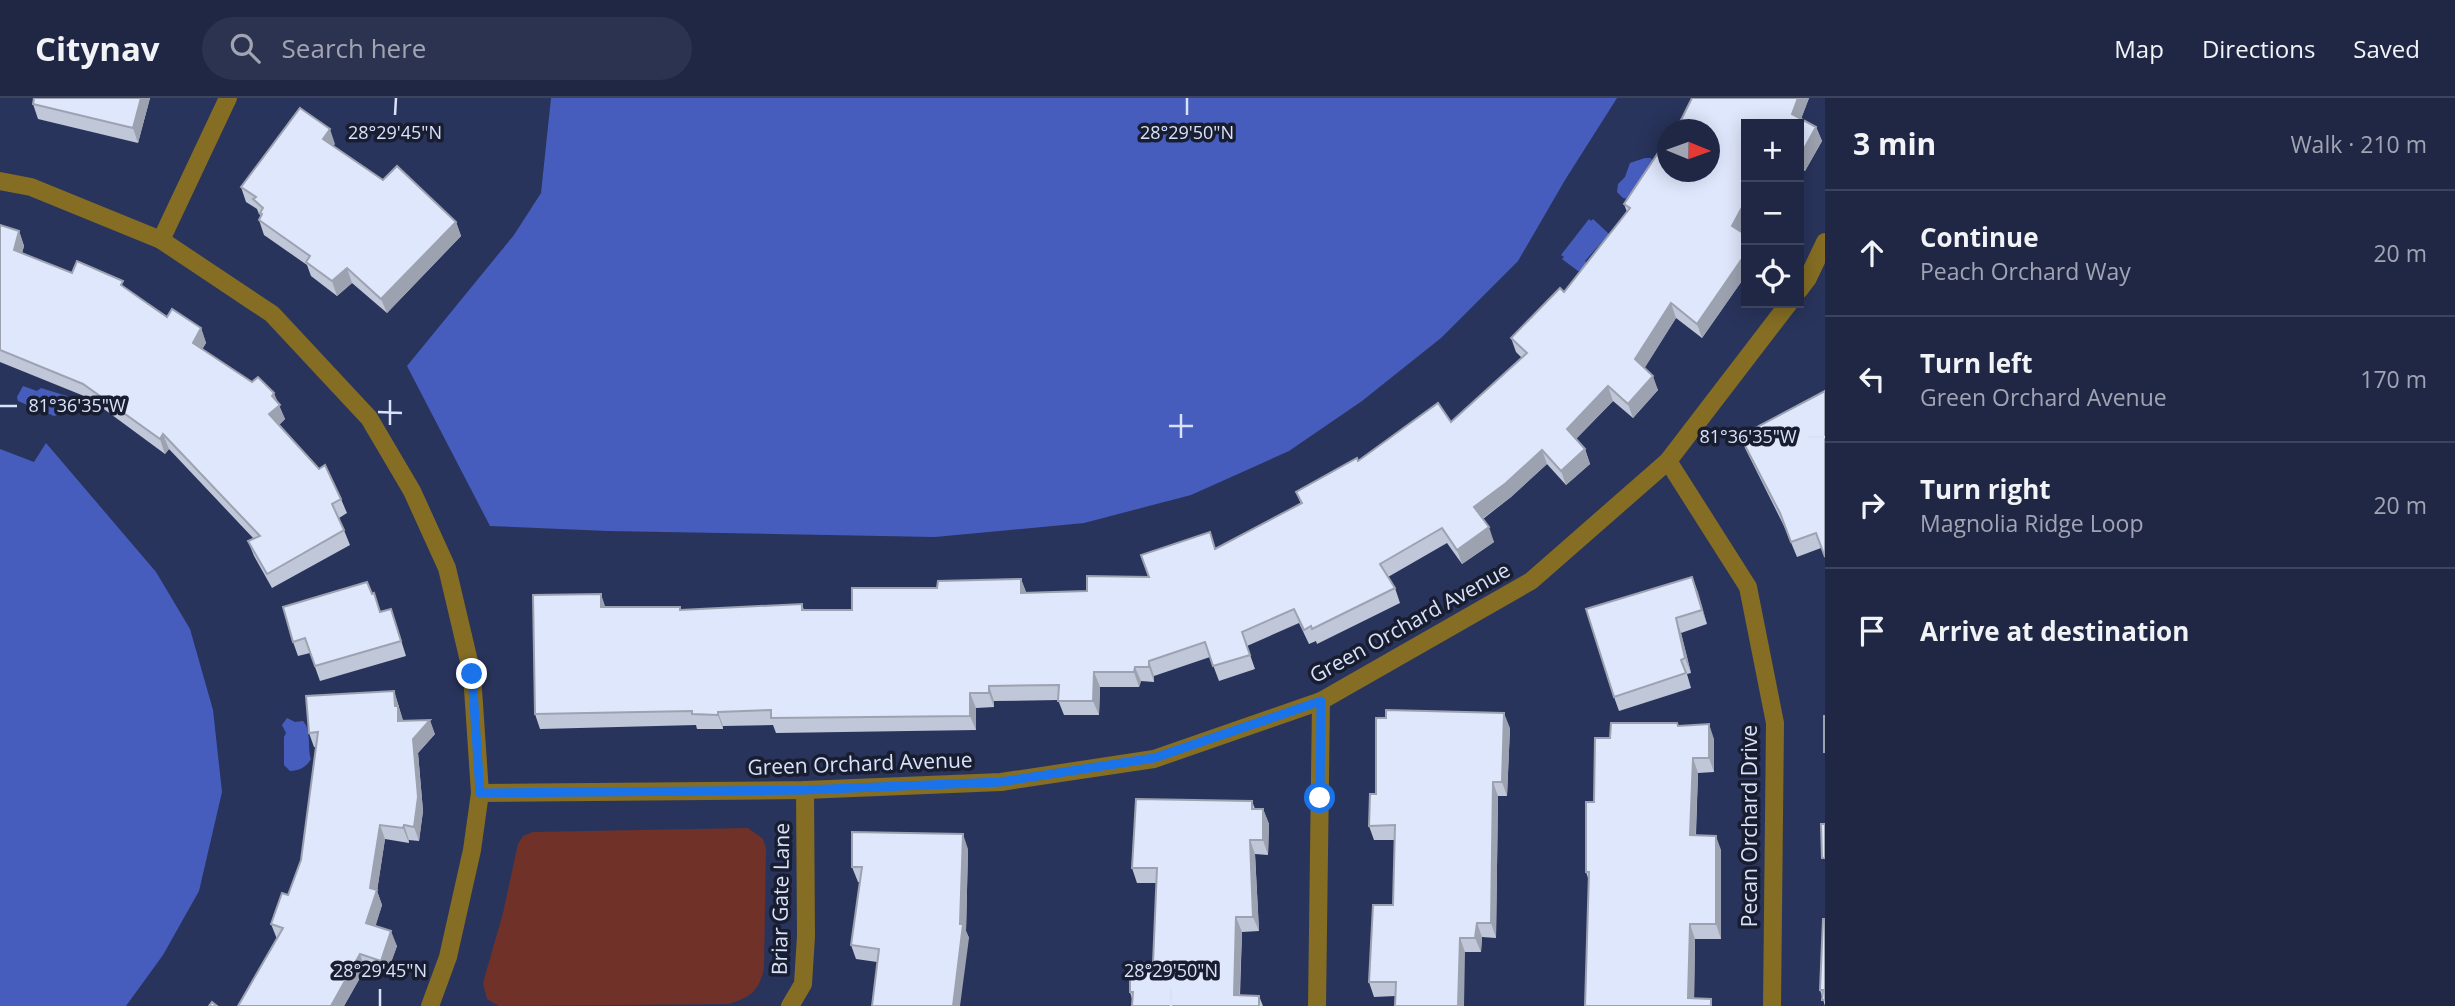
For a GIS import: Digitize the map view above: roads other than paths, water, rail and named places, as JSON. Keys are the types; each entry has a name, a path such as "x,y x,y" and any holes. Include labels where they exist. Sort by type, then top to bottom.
{"street":[{"path":"161,240 228,98"},
{"path":"0,181 31,187 161,240 272,314 369,418 412,491 447,568 472,674 480,793 472,850 448,957 430,1006"},
{"path":"1804,283 1825,242"},
{"name":"Green Orchard Avenue","path":"480,793 805,790 1000,782 1154,758 1321,701 1531,581 1668,461 1785,308"},
{"name":"Pecan Orchard Drive","path":"1668,461 1748,587 1775,723 1772,1006"},
{"path":"1317,1006 1321,701"},
{"name":"Briar Gate Lane","path":"790,1006 803,984 804,972 805,790"}],"water":[{"path":"551,98 1617,98 1518,261 1441,338 1362,401 1289,451 1191,495 1084,523 935,537 490,526 407,366 514,235 541,193"},
{"path":"1651,158 1653,162 1628,199 1623,198 1617,192 1618,184 1625,177 1630,163"},
{"path":"1589,219 1593,219 1609,234 1578,271 1562,259 1564,257 1561,255"},
{"path":"23,386 67,396 60,414 54,416 18,401 17,397"},
{"path":"46,443 156,572 190,629 213,710 222,792 199,891 163,955 126,1006 0,1006 0,449 34,462"},
{"path":"287,718 295,722 303,721 308,735 311,759 303,768 294,771 284,765 286,733 282,725"}]}
